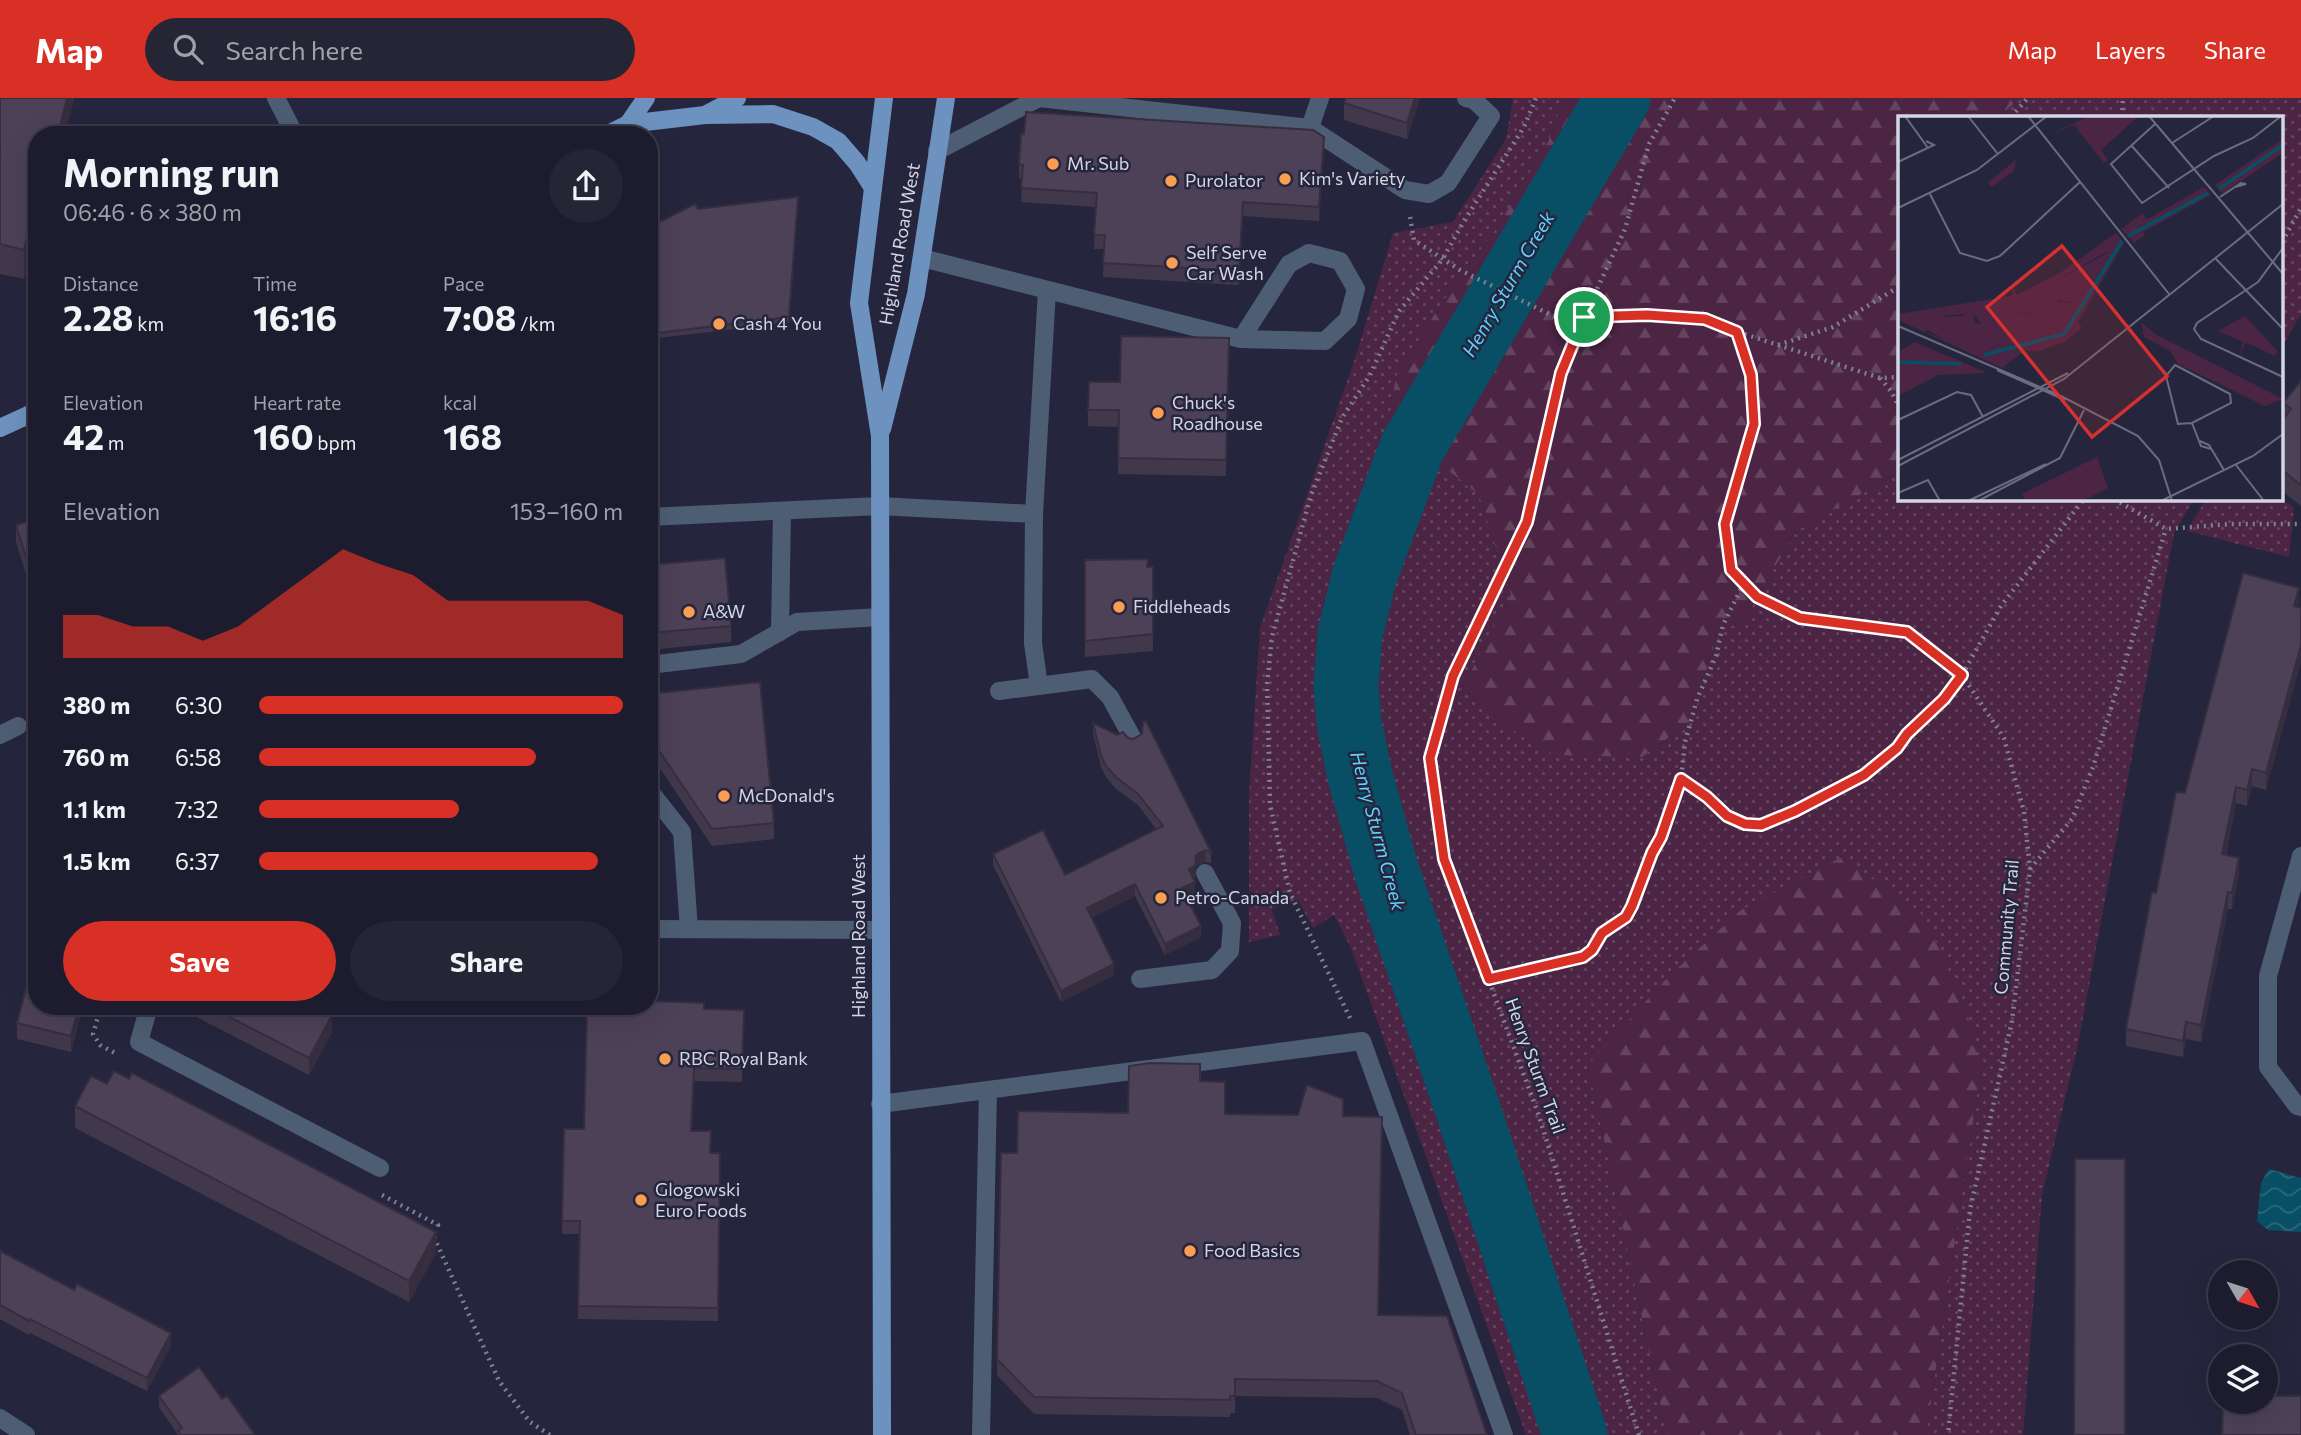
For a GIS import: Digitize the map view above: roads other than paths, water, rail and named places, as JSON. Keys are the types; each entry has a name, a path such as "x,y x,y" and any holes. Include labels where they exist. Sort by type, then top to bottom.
{"main road":[{"path":"628,124 646,98"},
{"path":"705,116 737,98"},
{"name":"Highland Road West","path":"882,1435 880,436 859,303 884,98"},
{"name":"Highland Road West","path":"880,436 916,294 946,98"},
{"path":"624,126 705,116 774,114 813,127 838,141 858,163 873,188"},
{"path":"0,428 28,415"}],"street":[{"path":"276,98 290,126"},
{"path":"937,151 1039,98 1310,128 1405,190 1429,194 1448,183 1491,116 1474,100 1466,98"},
{"path":"1310,128 1320,98"},
{"path":"922,258 1241,339 1325,341 1348,319 1356,289 1340,261 1309,253 1289,264 1241,339"},
{"path":"1039,686 1033,643 1034,514 1047,290"},
{"path":"658,517 879,506 1034,514"},
{"path":"780,632 782,511"},
{"path":"658,664 741,654 797,622 880,617"},
{"path":"999,691 1092,679 1111,697 1133,739"},
{"path":"0,736 18,726"},
{"path":"658,801 682,832 689,929"},
{"path":"2301,856 2268,976 2267,1067 2297,1106 2301,1107"},
{"path":"1140,979 1212,970 1230,951 1231,923 1205,873"},
{"path":"658,929 880,930"},
{"path":"146,1015 139,1042 380,1168"},
{"path":"880,1104 1362,1041 1504,1435"},
{"path":"981,1435 988,1090"},
{"path":"0,1418 26,1435"}],"water":[{"path":"2269,1169 2301,1178 2301,1232 2268,1230 2257,1221 2261,1183"}],"waterway":[{"name":"Henry Sturm Creek","path":"1575,1435 1386,869 1360,776 1349,723 1346,686 1350,634 1364,577 1412,448 1618,98"}],"place":[{"name":"Mr. Sub","path":"1053,164"},
{"name":"Kim's Variety","path":"1285,179"},
{"name":"Purolator","path":"1171,181"},
{"name":"Self Serve Car Wash","path":"1172,263"},
{"name":"Cash 4 You","path":"719,324"},
{"name":"Chuck's Roadhouse","path":"1158,413"},
{"name":"Fiddleheads","path":"1119,607"},
{"name":"A&W","path":"689,612"},
{"name":"McDonald's","path":"724,796"},
{"name":"Petro-Canada","path":"1161,898"},
{"name":"RBC Royal Bank","path":"665,1059"},
{"name":"Glogowski Euro Foods","path":"641,1200"},
{"name":"Food Basics","path":"1190,1251"}]}
